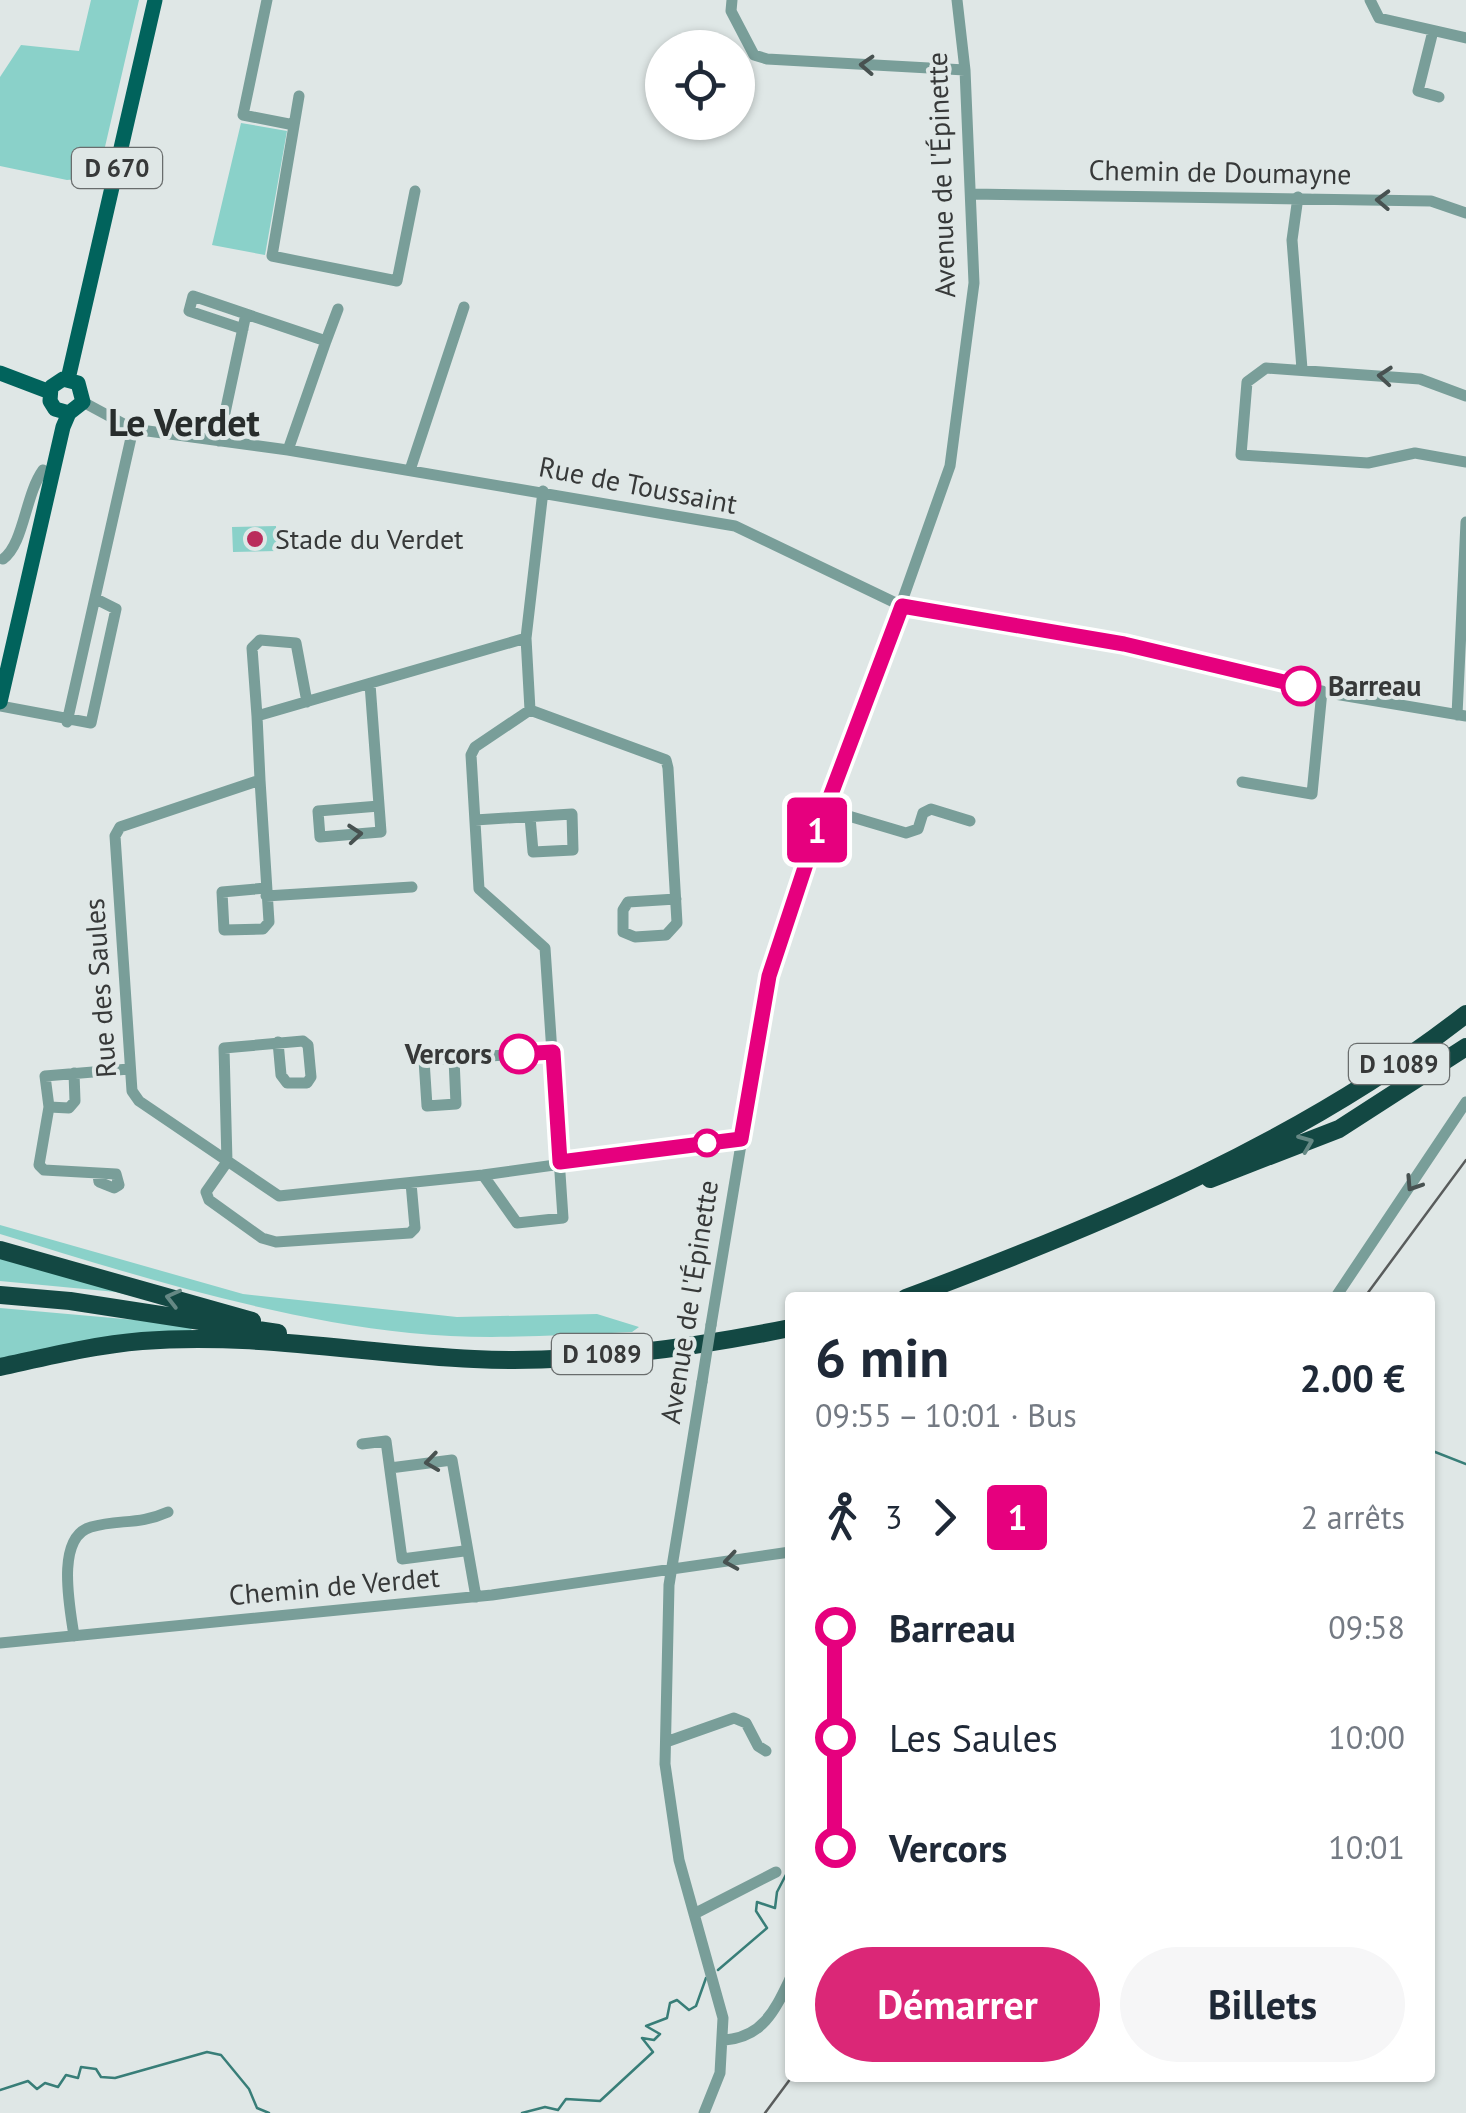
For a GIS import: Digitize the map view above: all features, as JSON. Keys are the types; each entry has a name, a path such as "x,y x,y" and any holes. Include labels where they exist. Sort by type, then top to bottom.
{"highway":[{"name":"D 1089","path":"1143,1200 1329,1110 1466,1014"},
{"name":"D 1089","path":"921,1292 1143,1200 1339,1129 1466,1047"},
{"path":"6,1251 209,1306 300,1336"},
{"name":"D 1089","path":"0,1296 70,1301 474,1359 665,1350 785,1329"},
{"path":"0,1367 140,1342 173,1340 412,1353"}],"main road":[{"name":"D 670","path":"68,379 154,0"},
{"path":"0,372 50,392 62,411 0,704"},
{"path":"0,659 43,470 62,411 82,402 81,387 68,379 58,380 50,392"}],"street":[{"path":"266,0 243,115 294,125"},
{"path":"732,0 731,11 754,54 767,59 965,70"},
{"name":"Avenue de l'Épinette","path":"725,2040 674,1829 666,1742 671,1570 769,976 950,466 974,283 965,70 957,0"},
{"path":"1370,0 1379,18 1466,38"},
{"path":"1433,31 1418,91 1439,97"},
{"path":"299,96 272,256 397,281 415,191"},
{"name":"Chemin de Doumayne","path":"971,194 1431,201 1466,213"},
{"path":"1298,197 1292,240 1302,369"},
{"path":"243,329 189,311 194,296 326,341"},
{"path":"410,470 464,307"},
{"path":"288,450 338,309"},
{"path":"219,441 246,314"},
{"path":"1466,396 1420,379 1266,368 1254,373 1247,382 1241,454 1368,463 1414,453 1466,462"},
{"name":"Rue de Toussaint","path":"82,402 105,418 133,428 543,491 736,526 902,606 1124,644 1322,691 1461,715"},
{"path":"67,722 133,428"},
{"path":"3,559 13,550 29,491 43,470"},
{"path":"530,710 526,638 543,491"},
{"path":"1461,715 1466,522"},
{"path":"0,704 67,722 91,723 116,610 96,599"},
{"path":"256,716 526,638"},
{"path":"306,702 296,642 260,640 252,648 260,780 266,892 267,927 224,930 219,900 222,892 266,892 412,887"},
{"path":"370,684 381,832 320,838 318,811 379,806"},
{"path":"1242,782 1312,794 1322,691"},
{"path":"484,1175 517,1223 563,1218 545,948 479,890 470,755 474,747 530,710"},
{"path":"530,710 666,760 676,899 677,923 666,934 634,937 623,932 623,910 628,902 676,899"},
{"name":"Rue des Saules","path":"260,780 128,821 116,836 129,1069 132,1091 139,1101 279,1196 484,1175 741,1139"},
{"path":"825,810 906,834 918,829 923,813 931,809 970,821"},
{"path":"475,820 572,814 573,850 533,852 530,817"},
{"path":"278,1042 224,1048 228,1162 206,1192 208,1200 262,1238 276,1242 410,1233 414,1228 411,1183"},
{"path":"454,1058 456,1104 426,1106 424,1060 454,1058 553,1052"},
{"path":"98,1175 44,1170 39,1165 48,1108 44,1076 129,1069"},
{"path":"48,1108 69,1108 76,1100 74,1072"},
{"path":"1339,1292 1466,1102"},
{"path":"362,1444 386,1440 402,1559 464,1551"},
{"path":"390,1468 452,1460 464,1551 476,1597"},
{"path":"74,1636 69,1562 70,1545 77,1535 89,1527 143,1524 168,1512"},
{"name":"Chemin de Verdet","path":"0,1643 476,1597 785,1553"},
{"path":"666,1742 734,1718 746,1723 758,1746 766,1751"},
{"path":"694,1914 776,1872"},
{"path":"704,2113 717,2084 725,2040 743,2038 758,2030 770,2017 785,1988"}],"shaded area":[{"path":"91,0 139,0 98,177 67,180 0,166 0,77 21,45 79,51"},
{"path":"241,123 287,131 265,255 212,245"},
{"name":"Stade du Verdet","path":"276,526 277,551 233,552 232,527"},
{"path":"0,1225 243,1294 457,1317 597,1314 639,1327 632,1332 493,1337 358,1326 254,1306 152,1279 0,1234"},
{"path":"0,1256 194,1312 116,1292 0,1281"},
{"path":"0,1308 192,1325 191,1333 0,1363"}],"waterway":[{"path":"1435,1452 1466,1464"},
{"path":"718,1970 767,1928 756,1911 757,1902 775,1908 785,1877"},
{"path":"522,2113 545,2107 558,2110 566,2099 600,2101 653,2052 642,2038 654,2040 660,2034 646,2026 667,2018 670,2003 677,2000 689,2010 696,2006 706,1978"},
{"path":"0,2090 28,2081 37,2089 45,2083 58,2087 66,2075 78,2078 81,2067 96,2069 101,2077 115,2078 207,2052 221,2055 249,2089 257,2108 269,2113"}],"railway":[{"path":"1368,1292 1466,1160"},
{"path":"765,2113 788,2082"}],"bus line":[{"name":"1","path":"519,1054 553,1052 560,1162 741,1139 769,976 816,834 902,606 966,620 1124,644 1301,686"}],"place":[{"name":"Stade du Verdet","path":"255,539"},
{"name":"Barreau","path":"1301,686"},
{"name":"Vercors","path":"519,1054"}],"district":[{"name":"Le Verdet","path":"184,423"}]}
